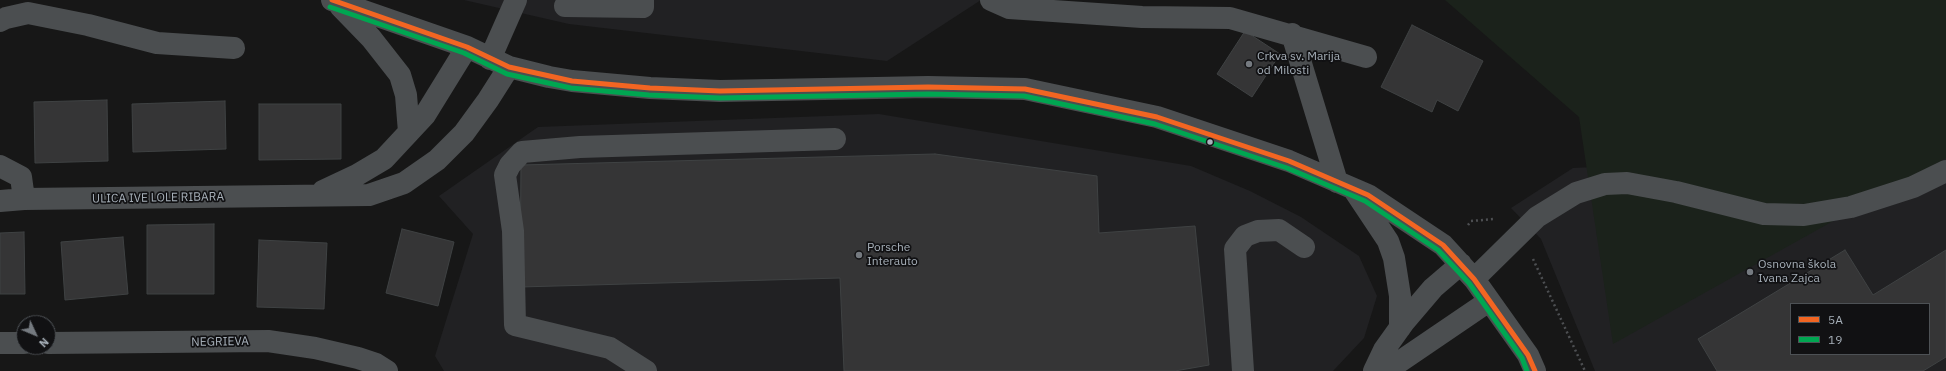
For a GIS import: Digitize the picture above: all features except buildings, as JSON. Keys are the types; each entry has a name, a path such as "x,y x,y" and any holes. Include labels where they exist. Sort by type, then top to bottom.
{"street":[{"path":"490,59 516,0"},
{"path":"565,6 643,7 643,0"},
{"path":"991,0 1009,8 1142,16 1230,18 1292,34 1366,57"},
{"path":"334,1 467,48 490,59 549,78 650,88 720,91 928,87 1026,89 1157,117 1288,162 1368,195 1443,245 1467,272 1489,301 1528,355 1535,371"},
{"path":"334,1 371,38 400,75 406,95 410,132"},
{"path":"0,21 6,18 28,13 88,25 157,42 234,48"},
{"path":"1292,34 1345,186 1388,241 1394,258 1400,296 1400,328"},
{"name":"ULICA IVE LOLE RIBARA","path":"316,194 357,175 384,158 425,115 467,48"},
{"name":"ULICA IVE LOLE RIBARA","path":"0,201 24,199 58,200 316,194 369,195 404,183 437,160 464,133 510,66"},
{"path":"646,371 610,348 515,325 513,231 505,175 510,165 522,152 580,147 835,139"},
{"path":"0,166 21,177 24,199"},
{"path":"1374,371 1384,350 1433,288 1467,272 1537,217 1576,193 1606,184 1627,183 1764,214 1804,215 1851,207 1913,186 1946,171"},
{"path":"1243,371 1235,249 1245,236 1258,231 1279,230 1304,247"},
{"path":"1386,371 1489,301"},
{"name":"NEGRIEVA","path":"56,343 268,341 315,348 358,358 376,364 387,371"},
{"path":"0,343 16,343"}],"path":[{"path":"1468,225 1471,221 1490,221 1501,217"},
{"path":"1531,255 1585,371"}],"shaded area":[{"path":"464,0 981,0 887,61 569,24"},
{"path":"1445,0 1946,0 1946,158 1613,344 1579,117"},
{"path":"879,114 1191,166 1250,191 1301,217 1359,256 1377,296 1364,338 1333,371 444,371 435,356 473,234 439,196 538,127"},
{"name":"Osnovna škola Ivana Zajca","path":"1946,139 1946,371 1595,371 1541,239 1511,208 1573,168 1617,166"}],"transit line":[{"name":"5A","path":"332,0 467,47 509,67 572,81 650,88 720,91 928,87 1025,89 1157,117 1289,161 1368,195 1443,245 1474,279 1528,355 1535,371"},
{"name":"19","path":"330,7 464,53 507,74 571,88 649,95 720,98 928,94 1024,96 1155,124 1287,168 1365,201 1438,250 1469,283 1522,358 1527,371"}],"place":[{"name":"Crkva sv. Marija od Milosti","path":"1249,64"},
{"name":"Porsche Interauto","path":"859,255"},
{"name":"Osnovna škola Ivana Zajca","path":"1750,272"}]}
